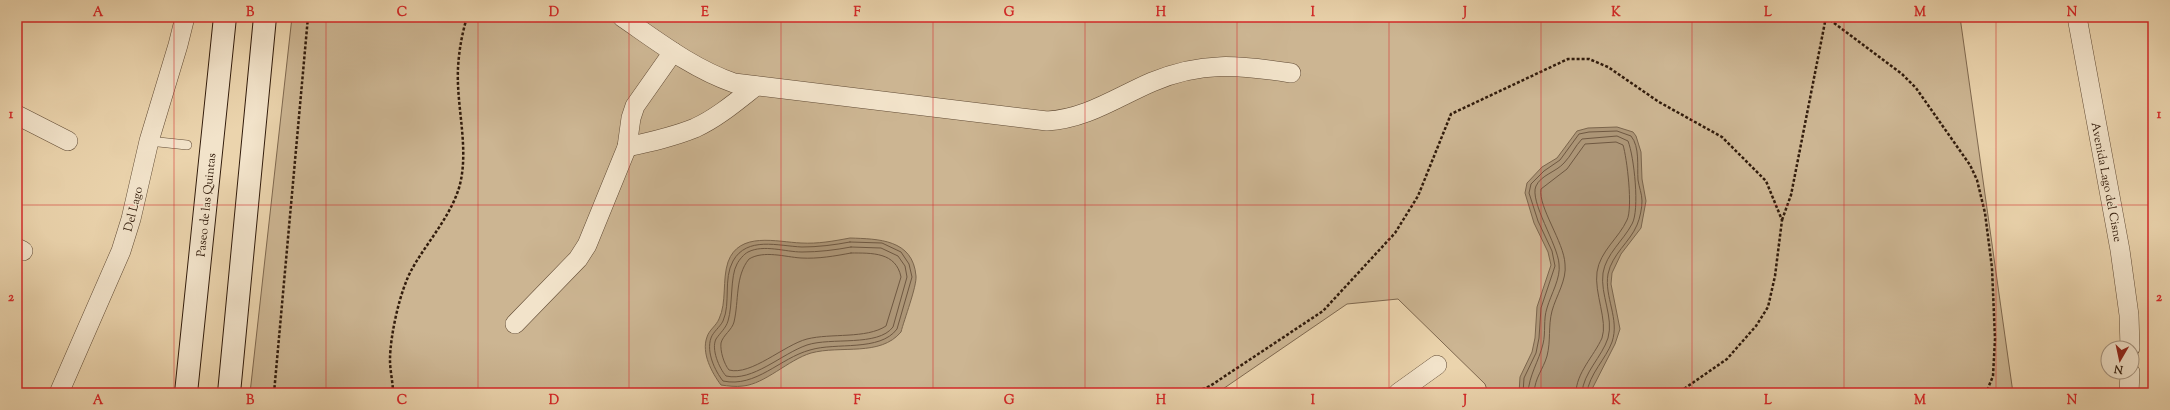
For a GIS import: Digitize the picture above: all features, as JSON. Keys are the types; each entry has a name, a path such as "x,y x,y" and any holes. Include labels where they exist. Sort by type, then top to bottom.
{"main road":[{"name":"Paseo de las Quintas","path":"186,393 225,17"},
{"path":"228,393 265,17"}],"street":[{"name":"Del Lago","path":"59,393 121,251 131,219 149,141 178,45 184,17"},
{"path":"622,17 673,52 718,78 734,83 1047,121 1065,120 1082,115 1154,82 1186,70 1214,66 1251,67 1291,73"},
{"name":"Avenida Lago del Cisne","path":"2077,17 2120,250 2129,315 2130,340"},
{"path":"515,324 578,259 595,228 627,147 629,124 635,106 673,52"},
{"path":"627,147 679,134 696,128 711,120 756,86"},
{"path":"17,116 68,140"},
{"path":"1398,393 1437,365"},
{"path":"2129,393 2130,380"}],"lane":[{"path":"149,141 187,145"}],"path":[{"path":"274,393 308,17"},
{"path":"393,393 390,360 397,312 404,287 411,269 442,226 459,188 463,157 458,68 462,36 467,17"},
{"path":"1678,393 1727,359 1756,326 1768,307 1775,276 1782,220 1791,195 1826,17 1902,74 1916,88 1970,165 1977,180 1985,213 1992,268 1995,331 1993,376 1986,393"},
{"path":"1193,393 1210,386 1323,311 1395,233 1418,196 1451,114 1568,59 1589,59 1608,67 1658,102 1722,137 1766,181 1782,220"}],"shaded area":[{"path":"292,17 1960,17 2013,393 1488,393 1485,384 1398,299 1347,304 1217,393 250,393"}],"water":[{"path":"1617,127 1633,132 1636,136 1641,152 1642,179 1646,201 1641,228 1621,254 1612,273 1611,284 1620,329 1615,344 1590,393 1519,393 1520,377 1532,352 1535,338 1537,307 1551,265 1548,252 1534,223 1525,193 1527,183 1542,167 1557,158 1577,131 1588,128"},
{"path":"850,238 872,239 892,244 901,248 908,255 913,264 916,281 901,332 892,340 871,348 823,351 802,356 768,377 751,384 743,386 721,385 708,362 705,350 708,335 718,321 723,305 726,269 733,252 750,242 760,240 814,243"}]}
